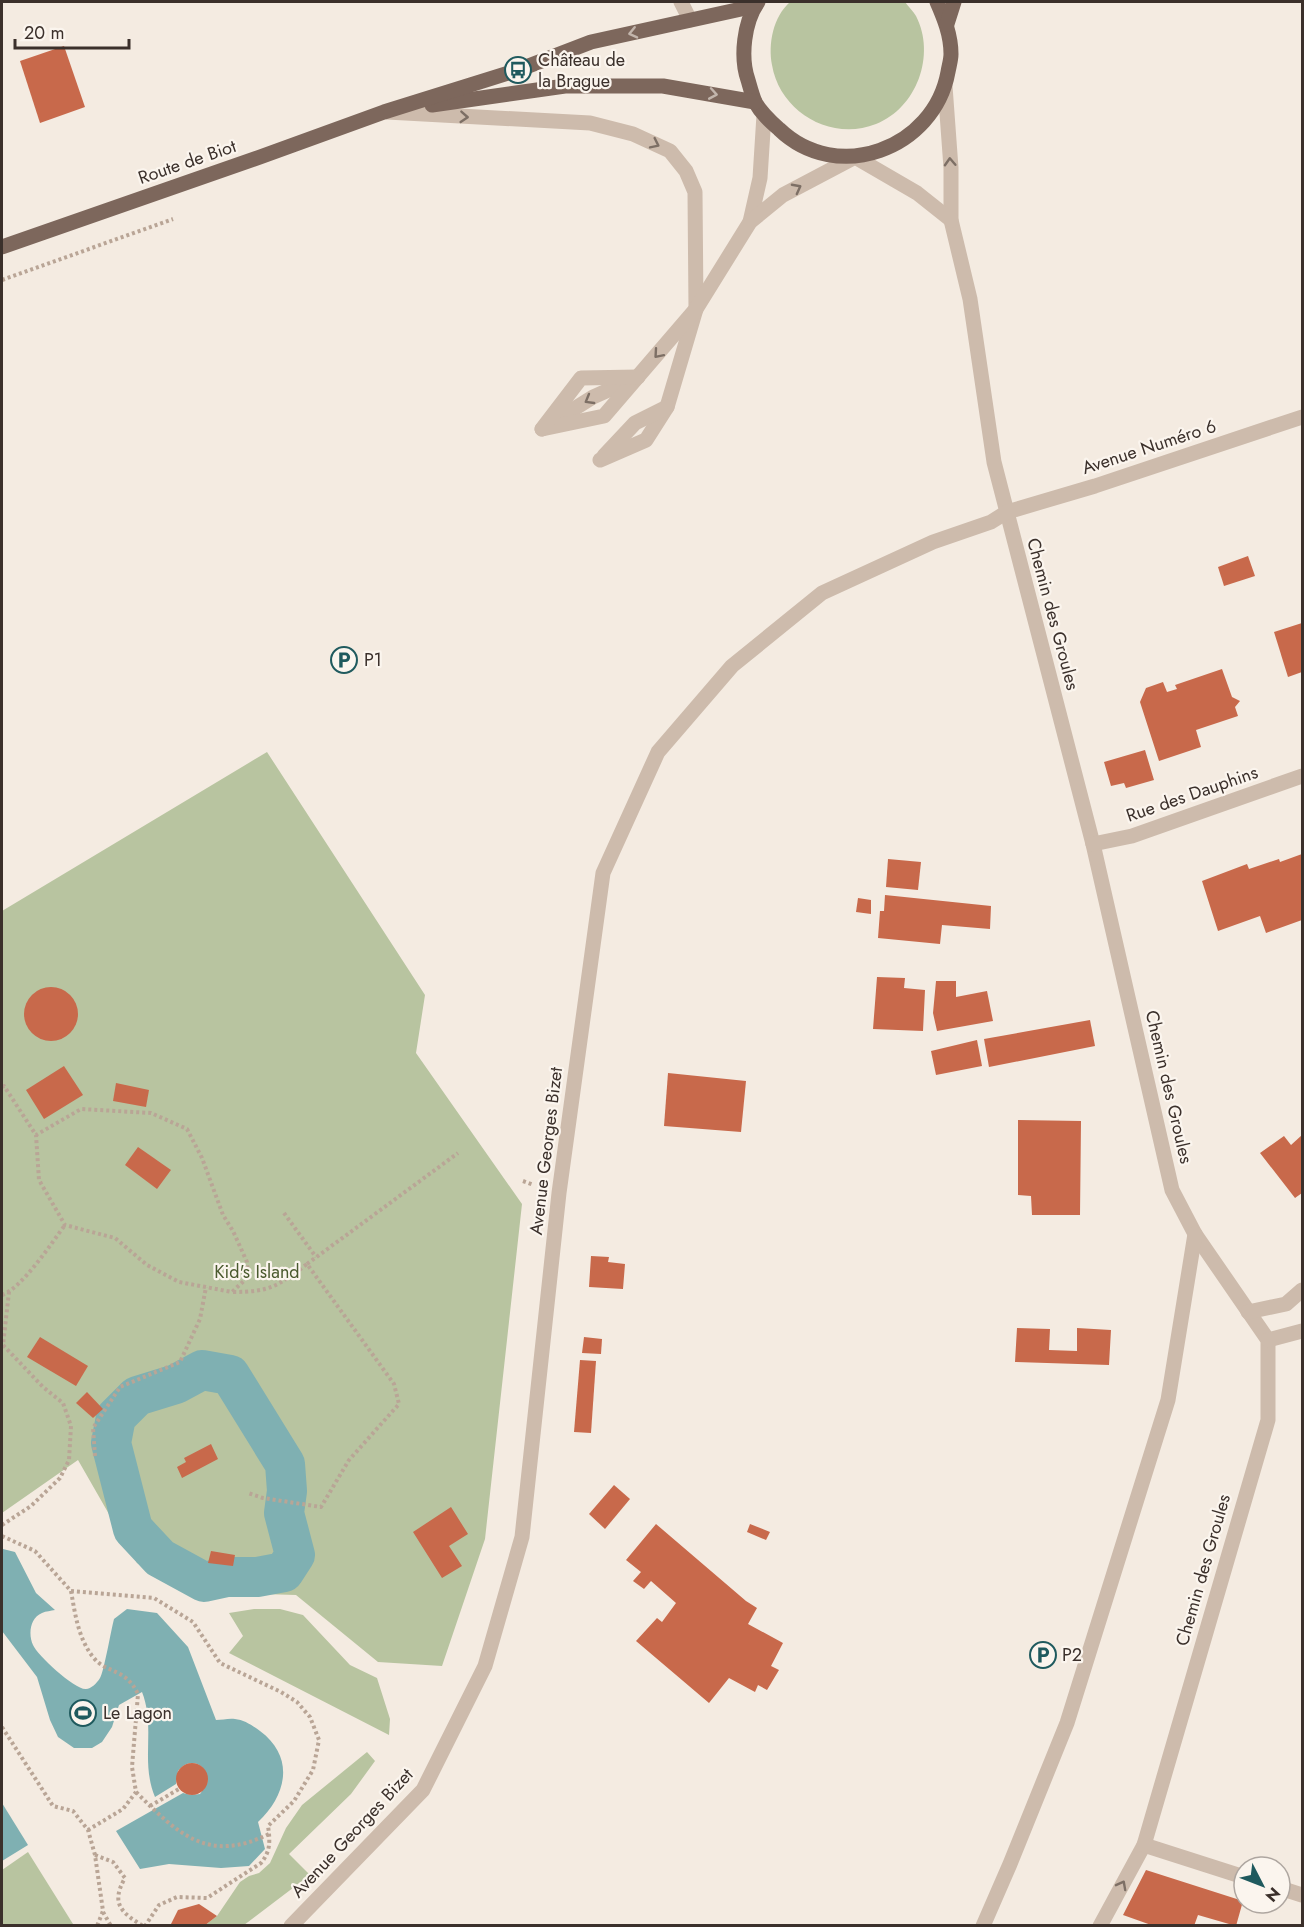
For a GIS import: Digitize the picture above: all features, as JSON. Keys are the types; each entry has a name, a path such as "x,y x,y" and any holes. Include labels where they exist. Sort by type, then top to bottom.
{"main road":[{"path":"757,4 745,38 745,71 755,102 764,115 789,139 821,153 855,156 885,150 911,135 932,113 945,86 951,55 947,24 937,2"},
{"path":"947,24 954,2"},
{"path":"384,112 518,70 591,42 757,4"},
{"path":"384,112 565,86 663,86 755,102"},
{"name":"Route de Biot","path":"2,247 384,112"}],"street":[{"path":"681,2 690,20"},
{"name":"Chemin des Groules","path":"945,86 951,168 951,220 970,299 994,462 1093,844 1172,1190 1195,1234 1268,1340 1268,1420 1144,1845 1101,1926"},
{"path":"384,112 590,123 633,134 670,151 687,171 695,192 696,309 667,407 635,423 600,460"},
{"path":"750,222 760,178 764,115"},
{"path":"542,429 604,416 696,309 750,222 783,195 855,156 917,193 951,220"},
{"path":"542,429 593,397 638,377"},
{"path":"542,429 581,378 638,377"},
{"name":"Avenue Numéro 6","path":"1007,512 1095,486 1302,417"},
{"name":"Avenue Georges Bizet","path":"291,1926 423,1790 484,1666 522,1537 559,1193 603,873 658,752 732,666 822,593 933,542 991,522 1007,512"},
{"name":"Rue des Dauphins","path":"1093,844 1132,836 1302,776"},
{"path":"983,1926 1067,1723 1168,1400 1195,1234"},
{"path":"1248,1311 1286,1304 1302,1290"},
{"path":"1268,1340 1302,1331"},
{"path":"1144,1845 1232,1872"}],"path":[{"path":"2,1087 4,1086 36,1135 39,1180 65,1225 115,1238 147,1265 179,1282 232,1292 258,1292 283,1283 458,1153"},
{"path":"36,1135 81,1109 152,1113 187,1129 202,1158 223,1215 247,1262 248,1277 232,1292"},
{"path":"284,1213 316,1257"},
{"path":"2,1295 9,1292 33,1267 65,1225"},
{"path":"248,1493 263,1498 321,1507 349,1460 399,1404 394,1384 307,1264"},
{"path":"95,1456 93,1428 120,1387 180,1362 200,1319 206,1287"},
{"path":"2,1525 31,1506 60,1478 69,1460 71,1426 63,1403 43,1387 3,1345 9,1292"},
{"path":"2,1536 35,1551 71,1591 77,1627 93,1657 126,1677 133,1684 138,1694 132,1767 136,1792 185,1835 209,1845 219,1847 243,1844 256,1841 269,1834"},
{"path":"71,1591 154,1599 193,1622 220,1663 297,1702 310,1717 319,1740 313,1770 294,1801 268,1826 270,1847 267,1856 261,1863 207,1898 177,1897 159,1905 144,1926 123,1914 119,1906 120,1891 126,1878 113,1862 95,1855"},
{"path":"2,1727 52,1806 73,1811 88,1830 95,1855 103,1911 111,1926"},
{"path":"150,1806 178,1789"},
{"path":"88,1830 123,1809 136,1792"},
{"path":"97,1926 103,1911"}],"green space":[{"path":"790,2 905,2 916,16 922,31 924,47 919,79 902,106 876,124 859,129 825,126 810,119 797,109 785,97 777,82 771,57 773,31 779,15"},
{"name":"Kid's Island","path":"267,752 425,995 416,1053 522,1204 485,1539 442,1666 378,1662 296,1595 193,1592 137,1563 78,1460 2,1513 2,911"},
{"path":"254,1609 280,1609 303,1615 350,1665 377,1678 390,1719 389,1735 229,1653 243,1636 229,1613"},
{"path":"367,1752 375,1761 351,1794 289,1854 310,1875 244,1925 204,1926 217,1916 240,1882 259,1873 270,1863 286,1828 302,1805"},
{"path":"28,1852 73,1924 2,1925 2,1870"}],"water":[{"name":"Le Lagon","path":"3,1549 15,1552 36,1593 55,1610 38,1615 31,1627 31,1636 36,1650 65,1678 81,1688 92,1687 102,1674 114,1619 127,1609 157,1613 188,1647 216,1720 233,1719 245,1722 271,1741 279,1752 282,1764 281,1788 268,1811 258,1822 265,1849 249,1866 221,1868 169,1864 140,1869 116,1831 183,1793 200,1794 207,1784 205,1772 198,1764 183,1766 178,1771 176,1784 155,1797 149,1770 148,1719 142,1692 119,1705 112,1727 102,1742 92,1748 74,1748 58,1737 50,1720 37,1677 2,1631"},
{"path":"2,1803 28,1845 2,1861"}],"building":[{"path":"64,46 85,107 40,123 20,61"},
{"path":"1248,556 1255,576 1224,586 1218,567"},
{"path":"1302,623 1302,672 1288,677 1274,632"},
{"path":"1222,669 1232,697 1240,701 1235,707 1238,716 1196,730 1201,747 1159,761 1140,702 1146,688 1163,682 1167,692 1177,689 1175,685"},
{"path":"1145,750 1154,780 1126,788 1124,783 1111,786 1104,762"},
{"path":"1302,854 1302,920 1266,933 1260,916 1218,931 1202,881 1247,864 1249,869"},
{"path":"888,859 921,862 918,890 886,887"},
{"path":"885,895 991,906 990,929 942,925 940,944 878,938 880,911 884,911"},
{"path":"858,898 871,900 871,914 856,912"},
{"path":"877,977 905,978 904,988 925,990 923,1031 873,1029"},
{"path":"936,981 956,981 956,997 987,991 993,1021 937,1031 933,1013"},
{"path":"51,987 61,989 70,995 76,1004 78,1014 76,1024 70,1033 61,1039 51,1041 41,1039 32,1033 26,1024 24,1014 26,1004 32,995 41,989"},
{"path":"1090,1020 1095,1046 989,1067 984,1039"},
{"path":"977,1040 982,1066 936,1075 931,1051"},
{"path":"64,1066 83,1095 44,1119 26,1090"},
{"path":"668,1073 746,1081 741,1132 664,1126"},
{"path":"116,1083 149,1090 146,1107 113,1101"},
{"path":"1018,1120 1081,1121 1080,1215 1032,1215 1031,1196 1018,1195"},
{"path":"1302,1135 1302,1193 1295,1198 1260,1153 1284,1136 1291,1145"},
{"path":"138,1147 171,1170 157,1189 125,1165"},
{"path":"591,1256 609,1257 608,1262 625,1264 623,1289 589,1287"},
{"path":"1017,1328 1050,1329 1049,1350 1077,1351 1077,1328 1111,1330 1109,1365 1015,1362"},
{"path":"40,1337 88,1366 76,1386 27,1357"},
{"path":"584,1337 602,1339 601,1354 582,1353"},
{"path":"580,1360 596,1361 591,1433 574,1432"},
{"path":"87,1392 103,1409 93,1418 76,1403"},
{"path":"211,1444 218,1459 182,1478 177,1467 186,1462 184,1458"},
{"path":"614,1485 630,1499 605,1529 589,1514"},
{"path":"451,1507 468,1534 449,1546 462,1566 442,1578 413,1532"},
{"path":"656,1524 757,1608 748,1624 783,1643 771,1666 779,1670 767,1690 758,1685 755,1692 729,1678 709,1703 636,1641 657,1618 662,1622 676,1603 651,1581 644,1589 633,1581 641,1572 626,1560"},
{"path":"750,1524 770,1532 766,1540 747,1532"},
{"path":"211,1551 235,1555 233,1566 208,1563"},
{"path":"192,1763 204,1767 208,1779 204,1791 192,1795 180,1791 176,1779 180,1767"},
{"path":"1146,1870 1232,1897 1232,1915 1239,1915 1236,1926 1198,1915 1194,1926 1154,1926 1123,1915"},
{"path":"199,1904 217,1916 204,1926 170,1926 178,1910"}],"waterway":[{"path":"202,1370 230,1375 285,1464 287,1491 284,1513 295,1555 284,1572 257,1577 227,1577 204,1582 160,1558 133,1529 111,1443 116,1417 137,1396 176,1384 202,1370"}],"place":[{"name":"Château de la Brague","path":"518,70"},
{"name":"P1","path":"344,660"},
{"name":"P2","path":"1043,1655"},
{"name":"Le Lagon","path":"83,1713"}]}
